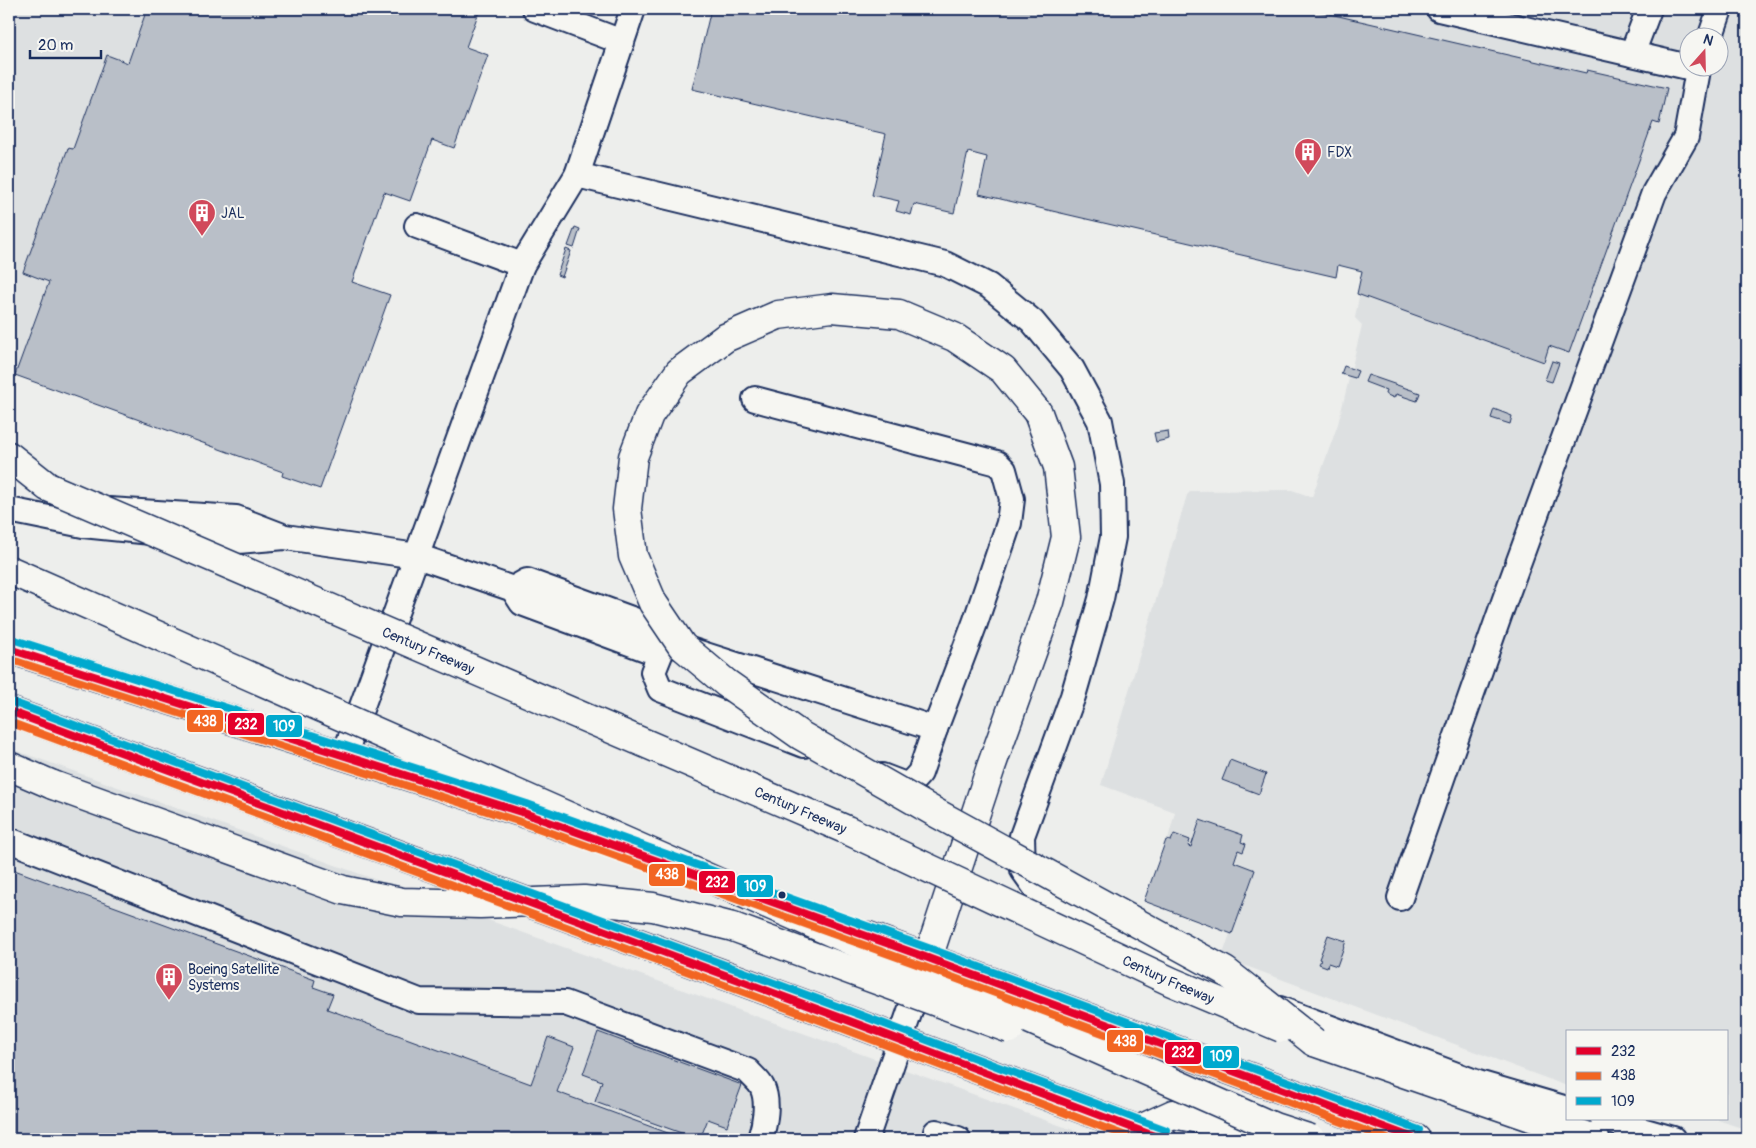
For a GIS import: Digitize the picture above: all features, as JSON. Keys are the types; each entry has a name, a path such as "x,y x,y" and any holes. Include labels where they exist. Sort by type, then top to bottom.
{"main road":[{"path":"928,958 991,767 1050,602 1066,537 1058,467 1038,413 1002,370 954,337 899,314 832,308 778,315 725,338 679,372 649,415 633,457 626,509 634,556 653,603 682,646 726,683 800,736 938,814 1225,971 1314,1042"},
{"path":"9,456 48,487"},
{"name":"Century Freeway","path":"9,470 847,830 1172,982 1314,1042 1595,1139"},
{"path":"9,570 1269,1133"},
{"path":"9,649 524,813 928,958 1416,1139"},
{"path":"9,711 900,1040 1144,1136 1173,1114 1269,1133 1311,1139"},
{"path":"9,766 53,786 343,890 402,902 480,904 584,900 653,907 733,927 1269,1133"}],"street":[{"path":"535,9 622,42"},
{"path":"344,756 522,265 577,175 633,9"},
{"path":"1439,9 1678,64"},
{"path":"1632,54 1649,9"},
{"path":"1713,28 1720,9"},
{"path":"1400,898 1505,598 1654,194 1686,137 1693,78"},
{"path":"577,175 945,264 989,286 1032,321 1072,369 1100,421 1112,484 1113,537 1101,599 1072,696 1022,836 1023,870 1038,891 1093,923 1231,988 1301,1018 1478,1083 1566,1109"},
{"path":"417,226 522,265"},
{"path":"665,642 653,672 660,689 908,786 920,773 1009,523 1012,499 1004,470 997,463 755,399"},
{"path":"15,512 83,526 238,541 285,537 417,556 513,589 522,603 646,650 665,642 935,729"},
{"path":"9,840 419,1001 565,1003 748,1071 762,1086 765,1102 764,1127 760,1139"},
{"path":"866,1139 928,958"},
{"path":"1616,1128 1673,1139"}],"shaded area":[{"path":"9,9 154,9 23,375 17,374 11,392 9,391"},
{"path":"1236,9 1747,9 1747,1130 1718,1120 1728,1120 1728,1030 1566,1030 1566,1086 1222,957 1251,873 1167,843 1175,812 1101,785 1187,495 1191,491 1292,490 1312,497 1338,424 1362,325 1355,318 1411,48"},
{"path":"9,748 1098,1139 9,1139"}],"building":[{"name":"JAL","path":"147,9 480,9 466,47 488,55 454,148 432,140 410,201 384,192 352,282 390,295 320,489 282,476 283,472 15,375 49,282 23,272 68,148 73,149 107,55 128,63"},
{"name":"FDX","path":"711,9 1308,9 1586,73 1587,70 1667,88 1659,124 1653,122 1569,353 1549,346 1544,362 1357,294 1362,271 1338,265 1336,277 979,194 987,157 968,152 954,213 914,204 911,215 896,211 899,201 872,195 886,134 692,89"},
{"path":"575,227 580,229 574,248 568,246"},
{"path":"566,249 571,251 562,277 557,275"},
{"path":"1552,361 1559,363 1552,382 1545,380"},
{"path":"1344,366 1358,371 1355,378 1341,374"},
{"path":"1368,375 1420,393 1417,401 1396,394 1394,398 1385,394 1386,390 1365,382"},
{"path":"1494,409 1512,416 1510,424 1491,418"},
{"path":"1168,431 1169,439 1156,442 1154,433"},
{"path":"1230,760 1266,774 1259,794 1222,780"},
{"path":"1200,820 1243,835 1241,842 1246,844 1243,852 1238,850 1234,862 1255,870 1232,934 1144,901 1166,840 1171,841 1174,834 1190,840 1188,846 1191,847"},
{"name":"Boeing Satellite Systems","path":"9,868 315,980 313,987 333,994 327,1009 531,1084 548,1037 574,1047 557,1092 684,1139 9,1139"},
{"path":"1328,935 1346,941 1337,966 1328,963 1327,967 1319,964"},
{"path":"598,1032 742,1085 727,1126 708,1119 700,1139 698,1139 595,1102 602,1081 583,1074"}],"transit line":[{"name":"109","path":"12,639 527,804 931,949 1419,1130"},
{"name":"232","path":"9,649 524,813 928,958 1416,1139"},
{"name":"438","path":"9,659 521,822 925,967 1388,1139"},
{"name":"109","path":"12,702 850,1011 1166,1130"},
{"name":"232","path":"9,711 847,1020 1162,1139"},
{"name":"438","path":"9,722 844,1029 1134,1139"}],"place":[{"name":"FDX","path":"1308,176"},
{"name":"JAL","path":"202,237"},
{"name":"Boeing Satellite Systems","path":"169,1001"}]}
